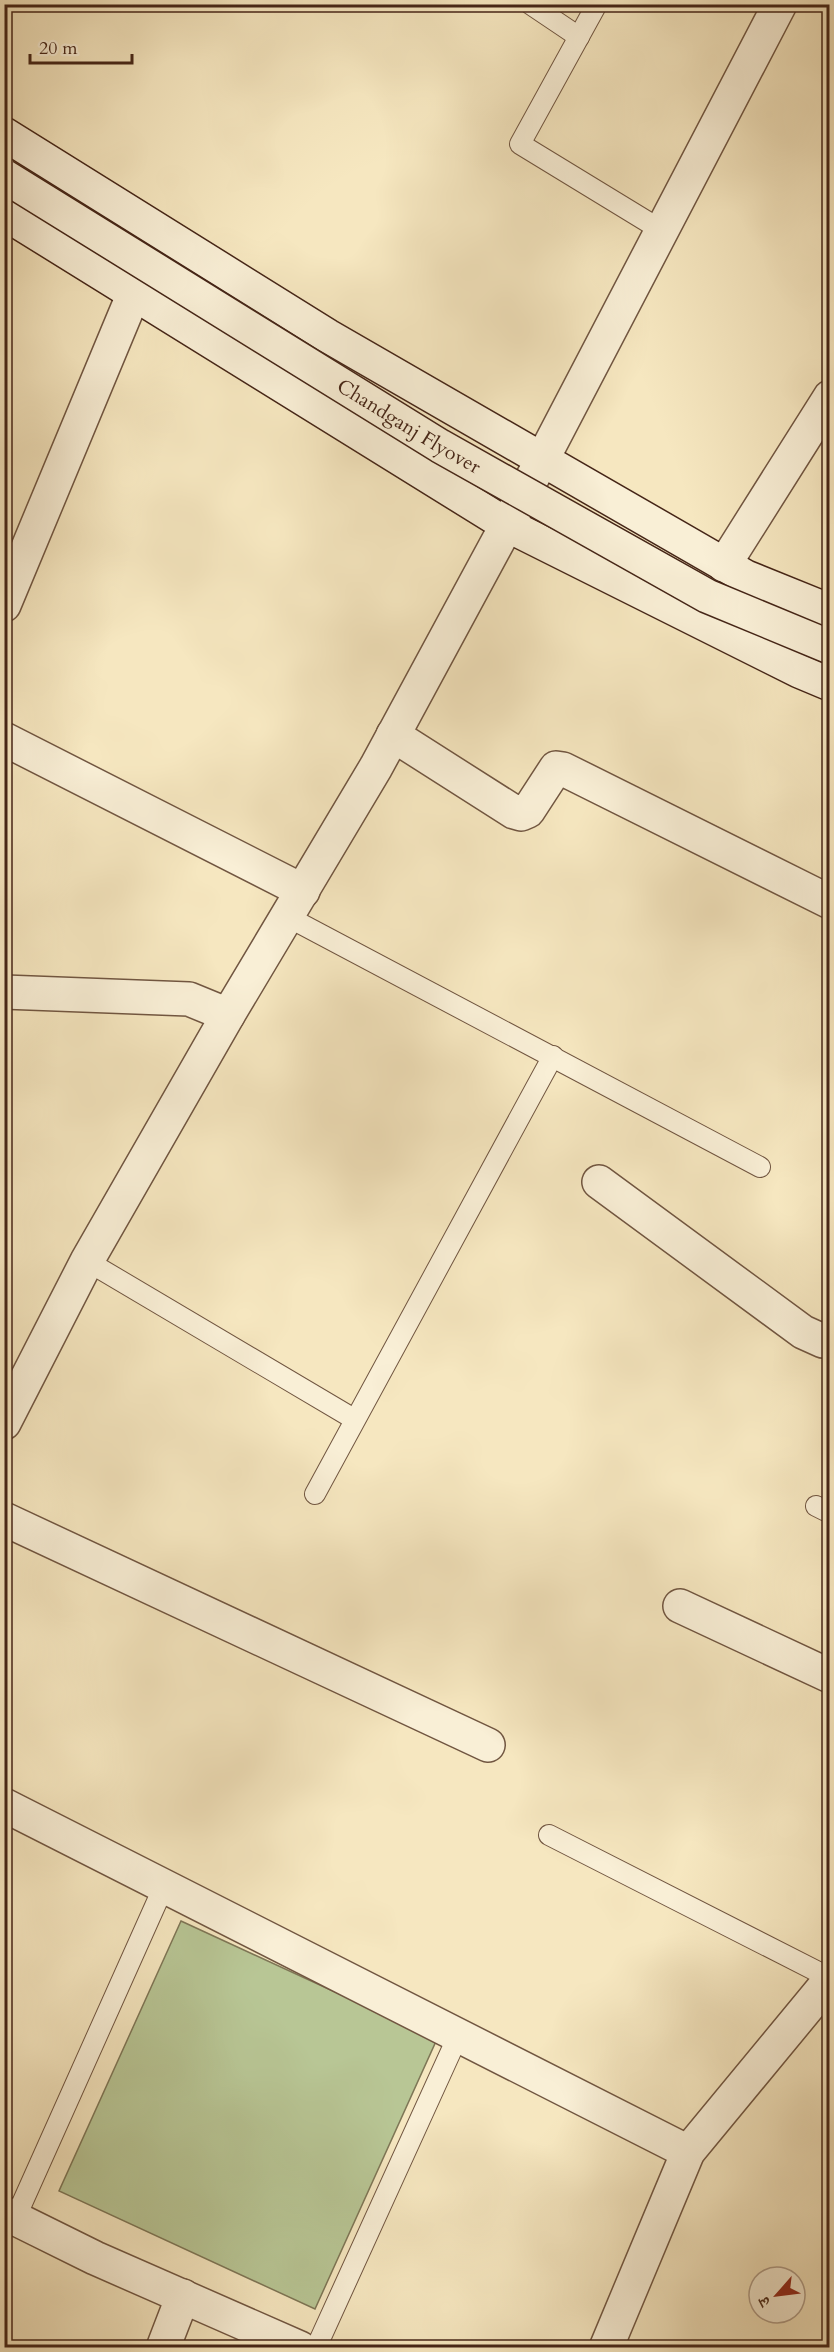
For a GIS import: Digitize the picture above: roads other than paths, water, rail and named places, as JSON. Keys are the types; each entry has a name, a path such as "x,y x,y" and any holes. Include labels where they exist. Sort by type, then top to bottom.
{"street":[{"path":"4,1423 87,1261 228,1015 296,904 393,735 542,460 780,4"},
{"path":"4,134 328,336 542,460 746,577 830,611"},
{"name":"Chandganj Flyover","path":"4,176 440,446 707,596 830,647"},
{"path":"4,213 507,525 799,671 830,684"},
{"path":"4,605 134,293"},
{"path":"724,565 830,397"},
{"path":"393,735 514,812 521,814 528,811 556,768 563,769 830,902"},
{"path":"4,739 296,904"},
{"path":"4,992 189,999 228,1015"},
{"path":"599,1182 803,1332 823,1341 830,1341"},
{"path":"4,1520 488,1745"},
{"path":"680,1606 830,1676"},
{"path":"4,1805 688,2152"},
{"path":"606,2348 688,2152 830,1979"},
{"path":"10,2216 95,2258 300,2348"},
{"path":"163,2348 183,2296"}],"lane":[{"path":"530,4 579,37"},
{"path":"597,4 520,144 661,230"},
{"path":"296,904 553,1056 760,1167"},
{"path":"315,1494 553,1056"},
{"path":"87,1261 354,1419"},
{"path":"549,1835 830,1979"},
{"path":"10,2216 164,1886"},
{"path":"316,2348 458,2036"}]}
